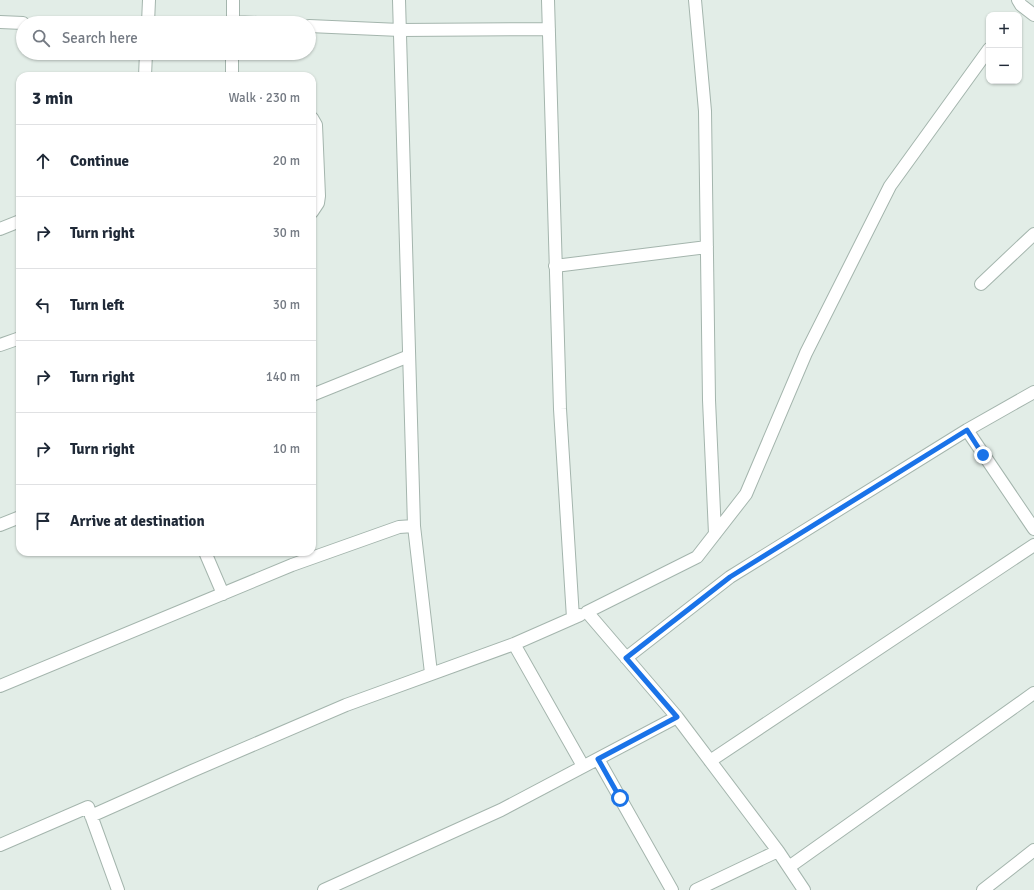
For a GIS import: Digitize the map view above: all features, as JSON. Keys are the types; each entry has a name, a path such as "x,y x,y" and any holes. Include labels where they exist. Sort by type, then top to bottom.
{"street":[{"path":"148,16 149,0"},
{"path":"233,16 234,0"},
{"path":"399,0 414,526 431,673"},
{"path":"548,0 560,409 573,618"},
{"path":"695,0 705,111 709,400 715,534"},
{"path":"1018,7 1034,15"},
{"path":"0,22 16,23"},
{"path":"316,26 400,30 549,29"},
{"path":"91,816 339,708 431,673 514,644 587,612 697,557 746,494 806,352 890,186 986,53"},
{"path":"145,72 146,60"},
{"path":"232,60 232,72"},
{"path":"316,125 319,196 316,206"},
{"path":"1,226 16,222"},
{"path":"981,284 1034,234"},
{"path":"555,266 707,247"},
{"path":"0,345 16,339"},
{"path":"316,393 409,356"},
{"path":"626,658 730,577 967,430 1034,392"},
{"path":"967,430 1034,529"},
{"path":"0,525 16,519"},
{"path":"0,686 292,565 399,527 414,526"},
{"path":"710,761 1034,545"},
{"path":"207,556 223,594"},
{"path":"587,612 677,717 778,851 804,890"},
{"path":"514,644 584,766"},
{"path":"789,867 1034,693"},
{"path":"324,890 501,810 677,717"},
{"path":"598,759 672,890"},
{"path":"0,845 88,807 118,890"},
{"path":"983,890 1034,850"},
{"path":"696,890 778,851"}],"route":[{"path":"620,798 598,759 677,717 626,658 730,577 967,430 983,455"}]}
